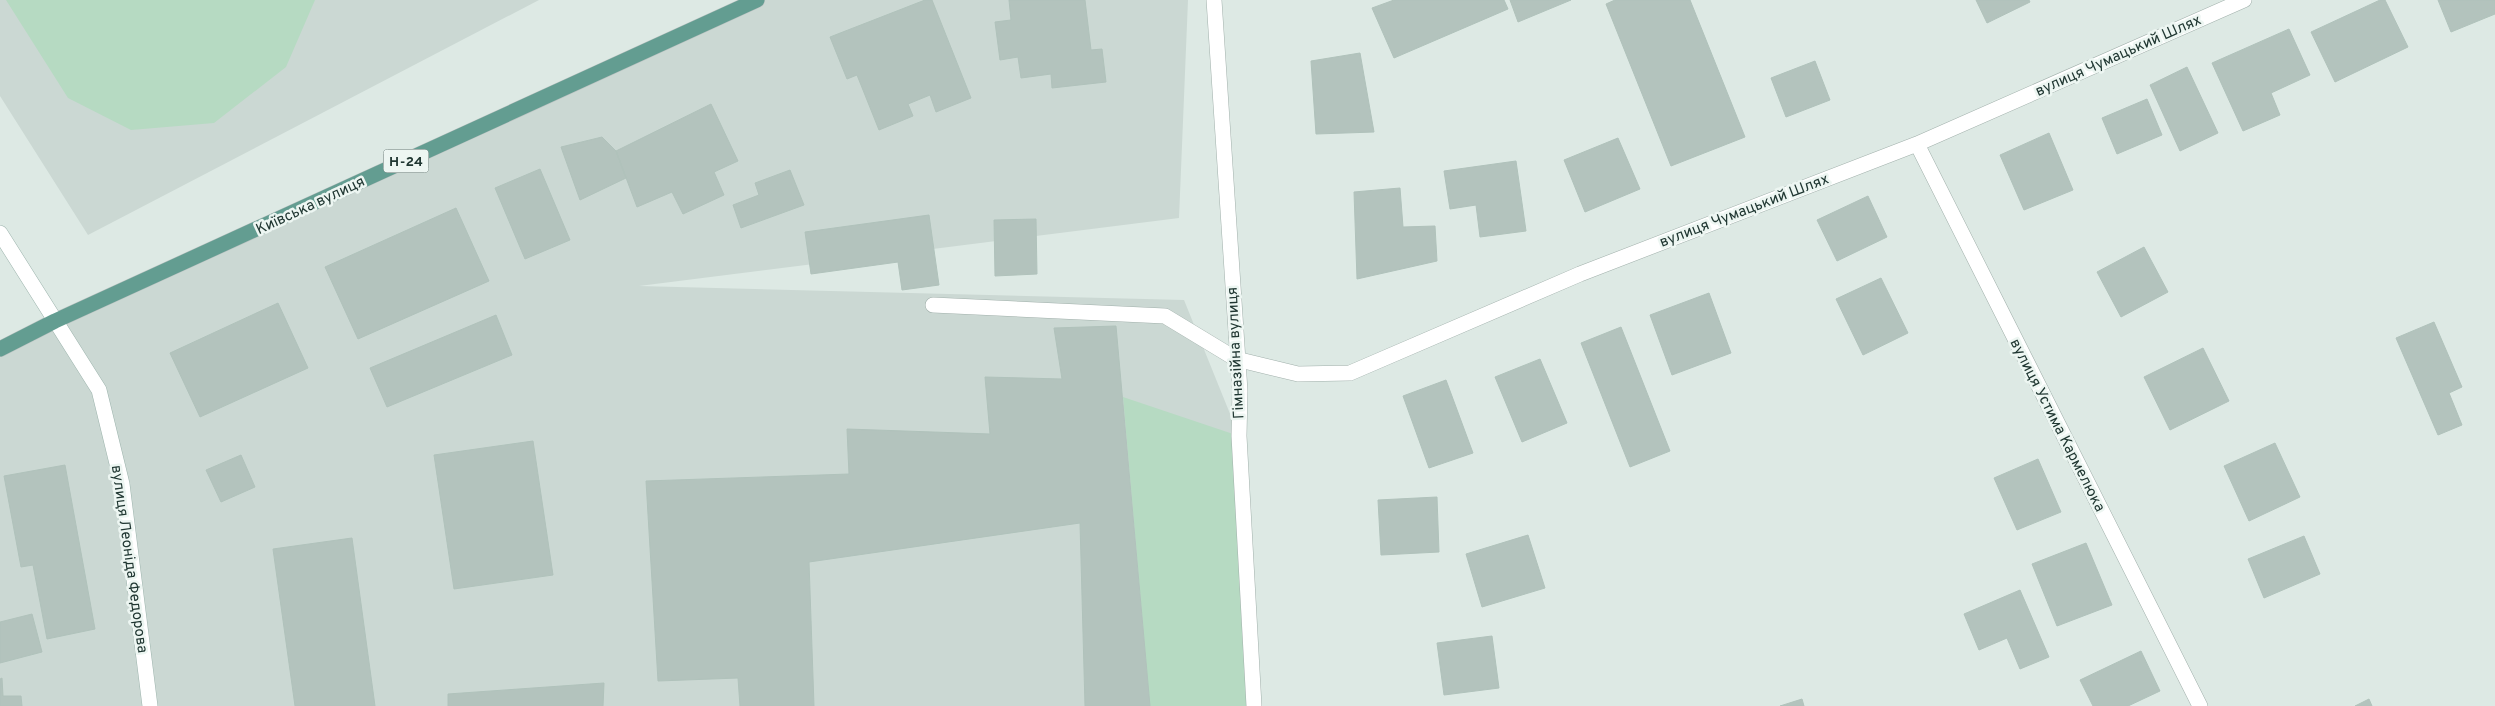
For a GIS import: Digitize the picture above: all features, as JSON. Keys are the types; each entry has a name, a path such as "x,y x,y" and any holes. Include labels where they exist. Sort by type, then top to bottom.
{"main road":[{"name":"Київська вулиця","path":"0,349 55,321 757,0"}],"street":[{"name":"Гімназійна вулиця","path":"1214,0 1236,359 1240,391 1239,436 1254,706"},
{"name":"вулиця Чумацький Шлях","path":"933,306 1165,316 1236,359 1298,374 1350,373 1580,274 1917,144 2244,0"},
{"name":"вулиця Устима Кармелюка","path":"1917,144 2200,706"},
{"name":"вулиця Леоніда Федорова","path":"0,233 99,390 102,399 122,484 150,706"}],"shaded area":[{"path":"0,0 539,0 88,235 0,96"},
{"path":"757,0 1188,0 1179,218 639,286 1184,300 1239,436 1254,706 0,706 0,349"}],"green space":[{"path":"6,0 315,0 286,67 214,123 131,130 68,98"},
{"path":"1123,397 1239,436 1254,706 1150,706"}],"building":[{"path":"925,0 932,0 971,98 936,112 930,95 908,104 913,116 879,130 857,75 847,79 830,37"},
{"path":"1009,0 1085,0 1091,50 1102,49 1106,82 1052,88 1051,74 1021,78 1018,57 1000,60 995,22 1011,20"},
{"path":"1394,0 1504,0 1508,9 1394,58 1372,8"},
{"path":"1510,0 1571,0 1518,22"},
{"path":"1615,0 1690,0 1745,137 1671,166 1606,4"},
{"path":"1976,0 2029,0 2030,2 1987,23"},
{"path":"2380,0 2385,0 2408,47 2335,82 2311,32"},
{"path":"2438,0 2495,0 2495,14 2451,32"},
{"path":"2289,29 2310,75 2271,93 2280,115 2243,131 2212,63"},
{"path":"1360,53 1374,132 1316,134 1311,61"},
{"path":"1815,61 1830,100 1786,117 1771,78"},
{"path":"2187,67 2218,133 2180,151 2150,85"},
{"path":"2147,99 2162,135 2117,154 2102,118"},
{"path":"711,104 738,161 714,172 724,195 683,214 672,192 637,207 616,151"},
{"path":"2049,133 2073,190 2024,210 2000,155"},
{"path":"602,137 616,151 626,178 580,200 561,147"},
{"path":"1618,138 1640,189 1585,212 1564,160"},
{"path":"1516,161 1526,231 1480,237 1476,205 1450,209 1444,171"},
{"path":"540,169 570,240 525,259 495,188"},
{"path":"790,170 804,205 741,228 733,205 759,195 755,183"},
{"path":"1400,188 1403,227 1435,226 1437,261 1357,279 1354,192"},
{"path":"1868,196 1887,237 1837,261 1817,220"},
{"path":"456,208 489,281 358,339 325,267"},
{"path":"929,215 939,285 902,290 898,262 811,274 805,232"},
{"path":"1036,219 1037,274 995,276 994,220"},
{"path":"2144,247 2168,292 2121,317 2097,272"},
{"path":"1881,278 1908,333 1863,355 1836,299"},
{"path":"1709,293 1731,353 1672,375 1650,315"},
{"path":"278,303 308,368 200,417 170,353"},
{"path":"496,315 512,355 387,407 370,368"},
{"path":"2434,322 2462,387 2449,393 2462,425 2438,435 2396,338"},
{"path":"1116,326 1150,706 1085,706 1080,523 809,562 814,706 740,706 738,678 658,681 646,481 849,474 847,429 990,434 985,377 1062,379 1054,328"},
{"path":"1621,327 1670,451 1630,467 1581,343"},
{"path":"2203,348 2229,401 2170,430 2144,377"},
{"path":"1540,359 1567,423 1522,442 1495,377"},
{"path":"1446,380 1473,453 1429,468 1403,396"},
{"path":"533,441 553,575 454,589 434,455"},
{"path":"2275,443 2300,497 2249,521 2224,466"},
{"path":"241,455 255,487 221,502 206,470"},
{"path":"2038,459 2061,512 2017,530 1994,478"},
{"path":"65,465 95,629 47,639 33,565 21,567 4,476"},
{"path":"1437,497 1439,552 1381,555 1378,500"},
{"path":"1528,535 1545,588 1482,607 1466,554"},
{"path":"2304,536 2320,574 2264,598 2248,559"},
{"path":"352,538 375,706 295,706 273,549"},
{"path":"2086,543 2112,605 2057,626 2032,564"},
{"path":"2020,590 2049,657 2020,669 2007,638 1979,650 1964,614"},
{"path":"32,614 42,652 0,663 0,622"},
{"path":"1492,636 1499,688 1444,695 1437,643"},
{"path":"2141,651 2160,691 2128,706 2093,706 2080,680"},
{"path":"2,678 3,696 21,696 22,706 0,706 0,679"},
{"path":"604,683 603,706 448,706 448,694"},
{"path":"1802,699 1804,706 1780,706"},
{"path":"2369,699 2372,706 2355,706"}]}
